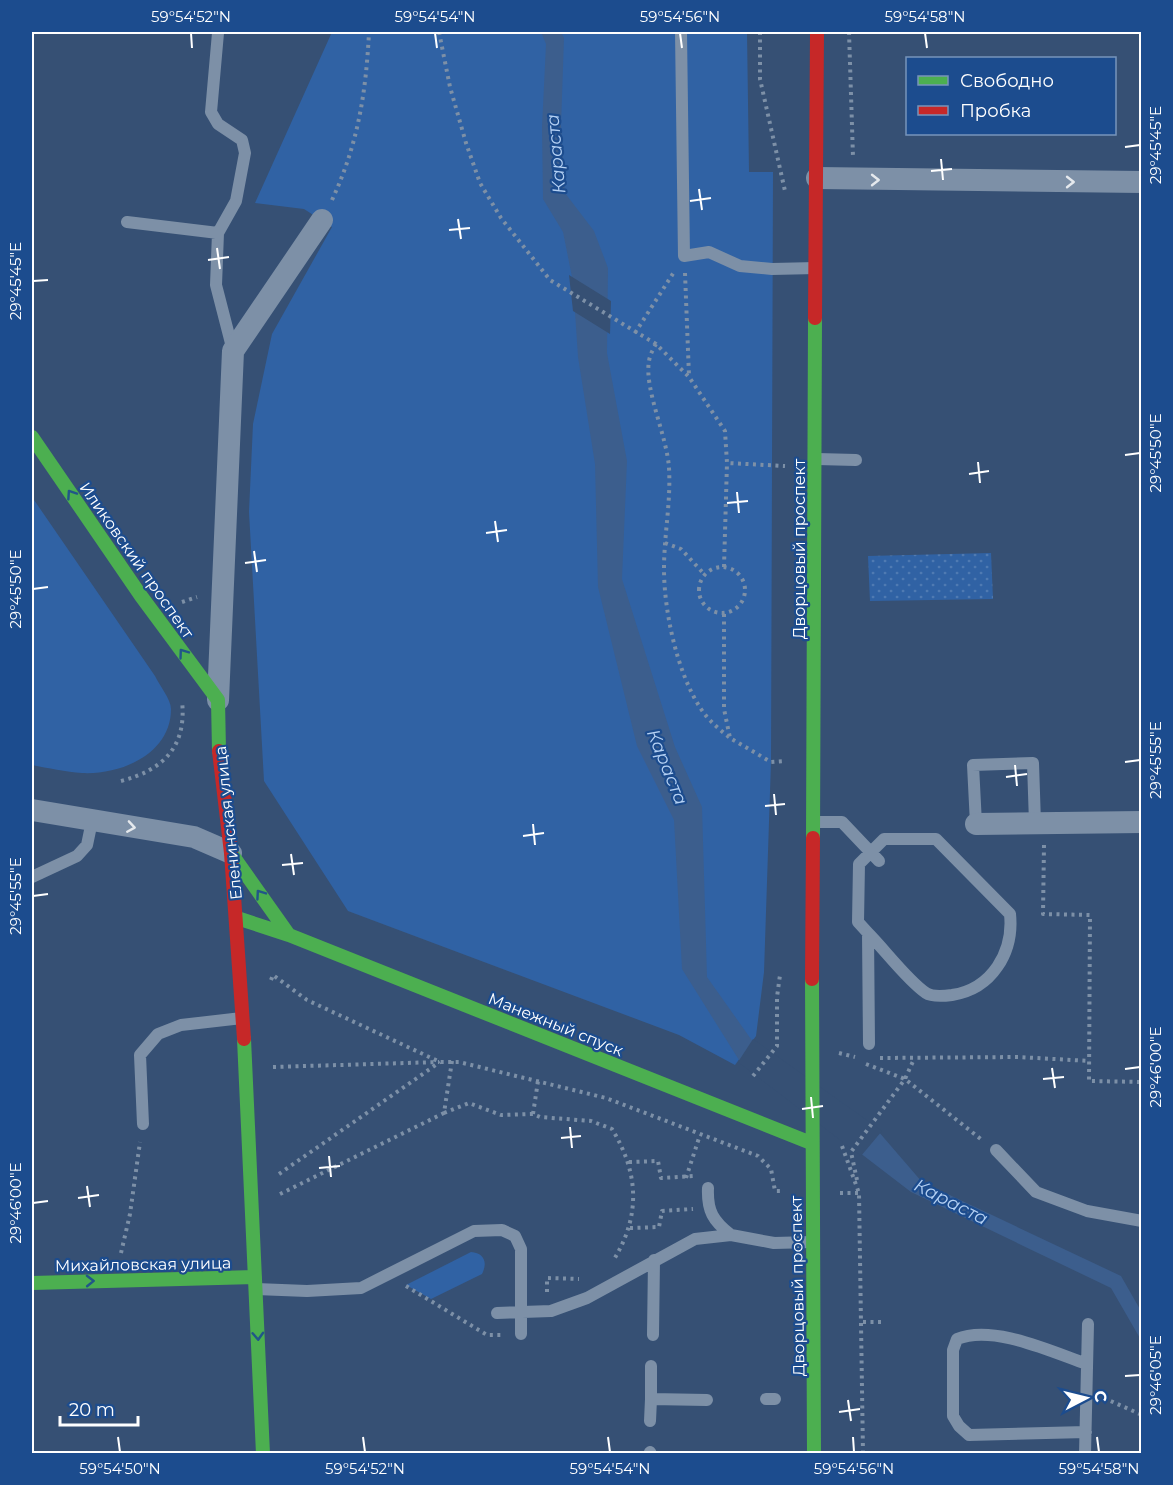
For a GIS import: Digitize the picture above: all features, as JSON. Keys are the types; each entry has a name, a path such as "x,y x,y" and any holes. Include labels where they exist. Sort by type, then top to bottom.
{"main road":[{"name":"Дворцовый проспект","path":"814,1454 812,1119 817,32"},
{"name":"Иликовский проспект","path":"32,436 36,451 218,700"},
{"name":"Еленинская улица","path":"218,700 220,772 231,853 244,1018 263,1454"},
{"path":"231,853 289,935"},
{"name":"Манежный спуск","path":"237,918 289,935 812,1143"},
{"name":"Михайловская улица","path":"32,1283 255,1283"}],"street":[{"path":"817,178 1142,182"},
{"path":"233,351 322,220"},
{"name":"Еленинская улица","path":"218,700 233,351"},
{"path":"32,810 194,837 231,853"},
{"path":"976,824 1142,822"}],"lane":[{"path":"681,32 684,256 709,252 740,266 772,269 817,268"},
{"path":"218,33 211,112 218,124 242,140 245,153 236,201 218,233 216,285 233,351"},
{"path":"127,222 218,233"},
{"path":"816,459 856,460"},
{"path":"976,824 972,765 1033,763 1035,823"},
{"path":"32,877 77,856 87,845 93,821"},
{"path":"814,822 842,822 879,861"},
{"path":"884,839 936,839 1010,914 1012,932 1008,948 992,974 963,993 943,996 927,994 868,933 858,922 859,864 884,839"},
{"path":"868,933 869,1044"},
{"path":"143,1124 140,1055 158,1034 181,1026 244,1018"},
{"path":"996,1150 1036,1192 1087,1211 1142,1221"},
{"path":"708,1188 707,1207 716,1223 731,1235"},
{"path":"255,1283 307,1291 361,1288 474,1231 502,1230 515,1236 521,1249 521,1334"},
{"path":"497,1312 550,1311 587,1298 695,1239 731,1235 774,1243 813,1242"},
{"path":"653,1335 654,1260"},
{"path":"1085,1454 1088,1324"},
{"path":"1086,1432 969,1435 958,1426 953,1416 953,1350 957,1340 967,1335 986,1335 1021,1341 1087,1364"},
{"path":"650,1421 651,1366"},
{"path":"651,1399 707,1401"}],"path":[{"path":"322,220 342,177 362,112 369,32"},
{"path":"440,32 450,87 480,183 530,257 550,280 656,344 689,377 725,431 728,463 724,567"},
{"path":"635,333 684,256"},
{"path":"684,256 689,377"},
{"path":"656,344 649,360 650,380 669,467 670,498 665,543 666,604 674,642 700,708 712,723 730,738 771,762 787,761"},
{"path":"728,463 789,466"},
{"path":"665,543 681,549 705,575"},
{"path":"724,567 741,576 745,586 741,604 724,614 713,612 704,606 699,596 700,585 705,575 714,568 724,567"},
{"path":"724,614 724,709 730,738"},
{"path":"121,782 143,775 161,764 175,745 181,734 181,690"},
{"path":"1043,860 1043,914 1090,915 1089,1081 1142,1082"},
{"path":"242,986 267,991 273,975 307,1000 440,1062"},
{"path":"753,1076 777,1047"},
{"path":"996,1150 905,1079 840,1053 859,1058 1018,1058 1090,1061"},
{"path":"863,1454 860,1193 851,1152 905,1079 914,1059"},
{"path":"444,1113 452,1061"},
{"path":"269,1067 452,1061 606,1098 758,1156 771,1169 775,1191 860,1193"},
{"path":"274,1178 440,1062"},
{"path":"533,1114 538,1081"},
{"path":"275,1196 444,1113 470,1103 501,1115 533,1114 540,1118 591,1121 612,1129 629,1162 634,1195 630,1228 623,1246 605,1269"},
{"path":"119,1262 130,1214 143,1124"},
{"path":"629,1162 658,1161 662,1178 686,1178 700,1135"},
{"path":"840,1143 860,1193"},
{"path":"630,1228 659,1227 662,1211 686,1210"},
{"path":"387,1275 487,1335 521,1334"},
{"path":"863,1322 881,1322"},
{"path":"1087,1390 1142,1415"}],"shaded area":[{"path":"332,32 747,32 749,172 773,172 771,762 764,972 756,1036 735,1065 679,1035 348,911 264,781 249,512 253,424 272,334 332,227 304,209 255,203"},
{"path":"32,497 155,676 169,701 171,709 169,725 163,738 141,759 112,770 82,773 32,765"},
{"path":"991,553 993,599 870,601 868,556"},
{"path":"471,1252 479,1254 484,1259 485,1266 482,1274 431,1299 406,1285"}],"water":[{"name":"Караста","path":"541,32 561,32 564,38 561,126 565,193 594,231 608,268 607,353 627,461 622,579 675,747 702,807 707,977 758,1049 878,1131 922,1182 1121,1276 1141,1311 1141,1340 1111,1288 911,1192 739,1060 682,969 674,820 637,746 598,587 595,464 578,357 573,282 563,232 543,199 542,127 546,44"}],"pier":[{"path":"569,275 611,301 610,334 573,311"},
{"path":"753,1039 882,1131 861,1156 738,1062"}],"traffic: fast":[{"path":"813,838 815,318"},
{"path":"32,437 141,596 218,700 219,751"},
{"path":"231,853 289,935"},
{"path":"237,918 289,935 811,1143"},
{"path":"812,979 814,1454"},
{"path":"244,1039 263,1454"},
{"path":"32,1283 255,1277"}],"traffic: jam":[{"path":"815,318 817,32"},
{"path":"219,751 231,853 244,1039"},
{"path":"812,979 813,838"}]}
